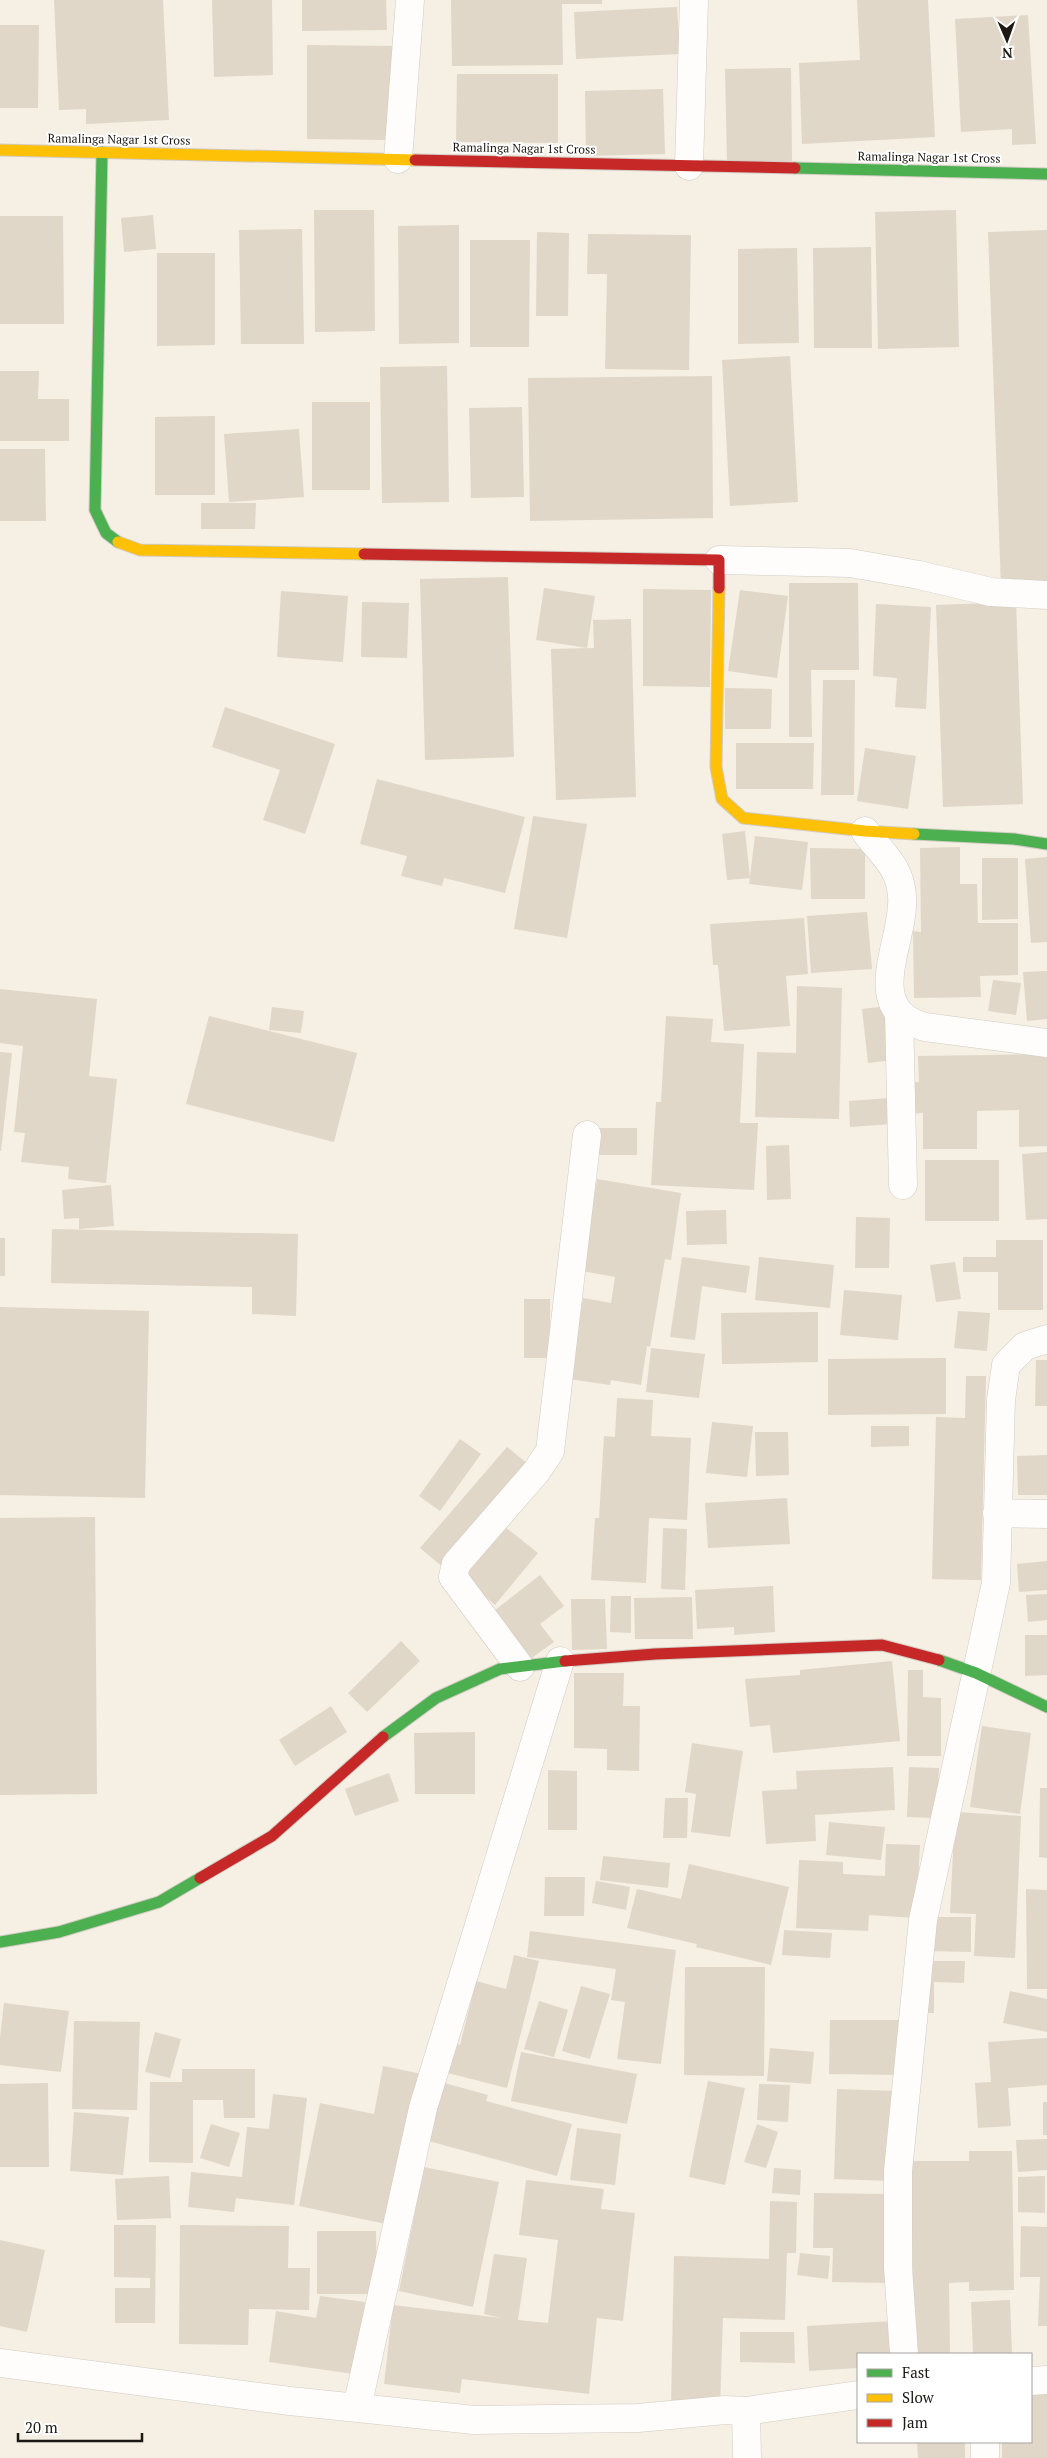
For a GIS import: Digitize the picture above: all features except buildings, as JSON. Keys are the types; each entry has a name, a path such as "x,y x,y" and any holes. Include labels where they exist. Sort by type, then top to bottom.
{"street":[{"path":"398,159 410,0"},
{"path":"690,166 694,0"},
{"name":"Ramalinga Nagar 1st Cross","path":"0,150 1047,174"},
{"path":"102,152 95,510 101,527 110,539 122,546 140,550 850,564 919,575 991,592 1047,595"},
{"path":"720,560 716,767 722,799 743,818 865,831 1014,838 1047,844"},
{"path":"865,831 897,871 903,897 889,983 890,998 898,1013 911,1023 925,1027 1047,1043"},
{"path":"898,1013 903,1185"},
{"path":"520,1667 453,1576 456,1564 536,1472 550,1451 587,1135"},
{"path":"904,2353 898,2267 898,2171 923,1920 996,1583 1001,1400 1006,1366 1025,1346 1047,1339"},
{"path":"997,1513 1047,1514"},
{"path":"0,1942 59,1932 159,1902 272,1836 370,1747 436,1698 500,1670 560,1661 656,1654 882,1645 933,1658 976,1673 1047,1707"},
{"path":"358,2408 423,2108 560,1661"},
{"path":"0,2363 290,2401 474,2420 638,2418 725,2410 746,2412 857,2395"},
{"path":"1032,2380 1047,2380"},
{"path":"746,2412 747,2458"},
{"path":"985,2443 985,2458"}],"traffic: fast":[{"path":"102,152 95,510 106,533 118,542"},
{"path":"795,168 1047,174"},
{"path":"914,834 1014,839 1047,844"},
{"path":"939,1660 976,1673 1047,1707"},
{"path":"383,1737 436,1698 500,1669 565,1661"},
{"path":"0,1942 59,1932 159,1902 200,1878"}],"traffic: slow":[{"path":"0,150 415,160"},
{"path":"118,542 140,550 364,554"},
{"path":"719,588 716,767 722,799 743,818 865,831 914,834"}],"traffic: jam":[{"path":"415,160 795,168"},
{"path":"364,554 719,560 719,588"},
{"path":"565,1661 655,1654 882,1645 939,1660"},
{"path":"200,1878 272,1836 383,1737"}]}
